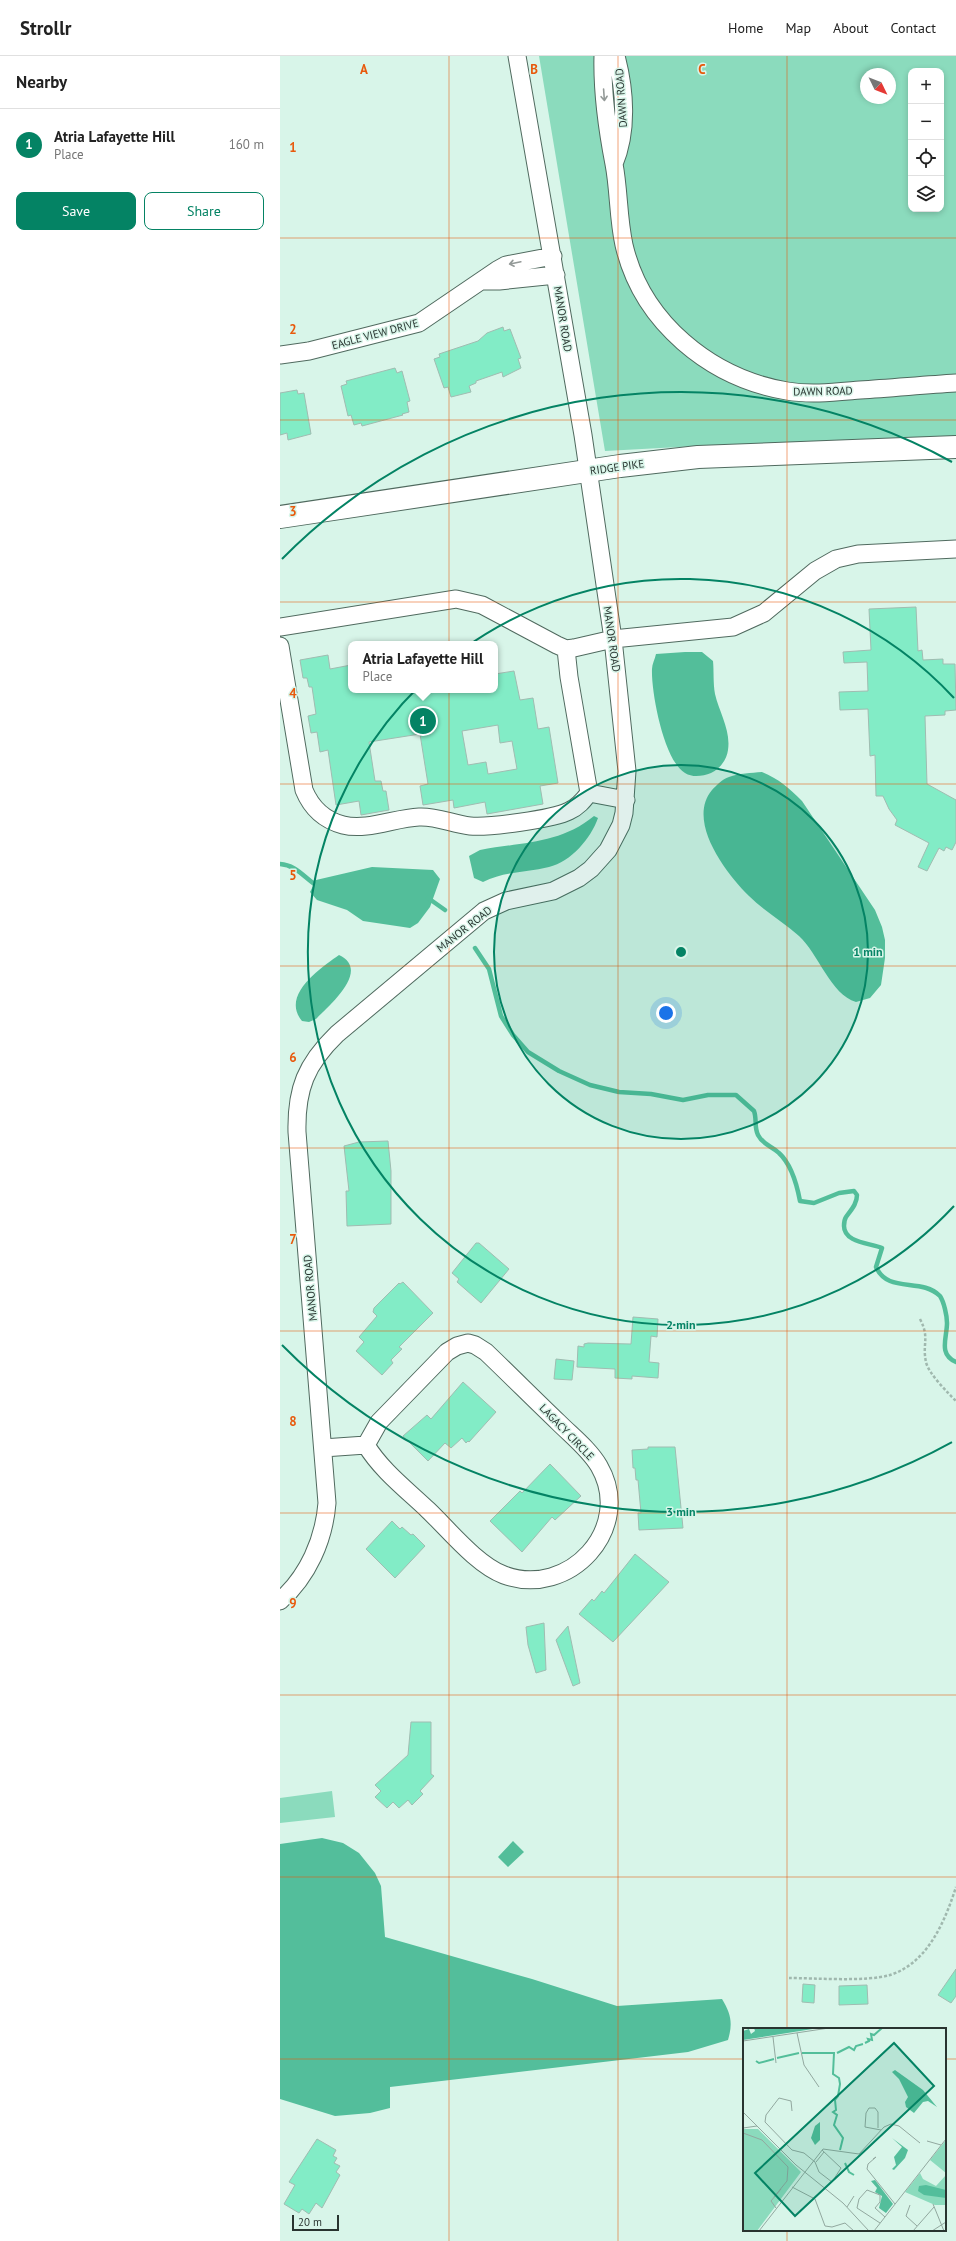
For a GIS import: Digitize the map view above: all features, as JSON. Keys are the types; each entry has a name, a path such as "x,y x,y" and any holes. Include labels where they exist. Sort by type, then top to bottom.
{"main road":[{"name":"RIDGE PIKE","path":"280,517 588,471 698,457 956,447"}],"street":[{"name":"MANOR ROAD","path":"280,1601 306,1570 322,1531 327,1503 297,1132 297,1102 304,1077 319,1053 337,1034 474,919 506,900 540,894 566,885 591,869 615,838 621,825 626,800 627,771 613,639 588,471 553,256 517,56"},
{"name":"DAWN ROAD","path":"602,56 607,127 614,164 621,231 635,277 644,294 662,321 686,345 701,356 732,374 750,382 789,391 826,393 956,383"},
{"name":"DAWN ROAD","path":"614,164 622,139 624,126 620,68 616,56"},
{"name":"EAGLE VIEW DRIVE","path":"280,355 309,352 409,327 429,318 496,270 506,265 553,256"},
{"path":"482,281 499,281 556,275"},
{"path":"280,626 456,599 482,605 544,640 566,649 613,639 720,629 744,623 776,605 815,570 846,555 956,549"},
{"path":"280,646 304,790 312,805 326,818 335,822 353,826 418,817 431,818 468,826 487,826 561,815 575,808 589,793"},
{"path":"566,649 568,677 589,793"},
{"path":"589,793 626,800"},
{"name":"LAGACY CIRCLE","path":"462,1344 475,1345 486,1352 593,1457 600,1467 608,1490 608,1515 605,1527 600,1538 586,1558 565,1572 553,1577 534,1580 515,1578 502,1574 481,1561 382,1465 366,1445 379,1422 447,1352 462,1344"},
{"path":"323,1448 366,1445"}],"path":[{"path":"920,1319 927,1337 926,1362 929,1369 956,1401"},
{"path":"789,1978 871,1978 892,1974 914,1960 932,1941 946,1918 956,1887"}],"shaded area":[{"path":"539,56 956,56 956,438 716,445 605,451"},
{"path":"702,652 713,661 715,694 728,735 728,750 726,757 717,769 701,776 691,776 685,773 678,766 671,755 660,725 652,680 652,665 656,654"},
{"path":"762,772 784,784 802,801 875,910 882,927 885,940 885,958 881,985 870,998 856,1002 847,998 839,991 825,973 806,943 749,896 720,861 712,846 706,831 704,816 705,803 712,790 726,778 741,774"},
{"path":"594,816 598,818 595,826 579,848 565,860 549,867 499,876 483,882 474,878 469,856 480,850 554,837 568,832"},
{"path":"372,867 433,870 440,879 430,907 418,923 410,928 363,921 347,910 317,900 310,892 316,880"},
{"path":"339,955 348,961 351,969 345,987 338,997 316,1019 309,1022 302,1021 297,1011 296,1001 300,992 314,974"},
{"path":"332,1791 335,1817 280,1823 280,1798"},
{"path":"322,1838 343,1843 359,1853 375,1873 381,1886 385,1937 532,1979 617,2006 722,1999 729,2014 731,2024 728,2040 688,2052 390,2087 390,2108 370,2113 335,2116 280,2099 280,1844"},
{"path":"513,1841 524,1852 508,1867 498,1857"}],"building":[{"path":"503,327 504,331 510,329 521,358 518,359 521,368 503,377 502,372 476,381 476,383 469,386 471,392 451,397 448,387 444,388 434,359 440,357 439,354 478,341 487,333"},
{"path":"395,368 397,373 402,371 410,401 407,402 409,412 362,426 361,423 354,425 351,415 348,416 341,386 347,384 346,381"},
{"path":"297,390 298,394 304,393 311,434 288,440 287,433 280,435 280,393"},
{"path":"916,607 918,651 922,650 923,660 943,659 943,664 955,664 956,710 945,711 945,715 925,716 927,784 956,800 956,842 952,850 946,847 944,851 939,848 927,871 918,867 929,843 895,825 897,820 889,809 883,796 876,796 875,755 870,756 868,709 840,710 839,692 868,691 867,662 844,663 843,652 871,650 869,609"},
{"path":"328,655 330,669 348,666 348,693 498,693 498,674 514,671 520,700 533,698 538,729 549,727 558,783 540,786 543,804 487,814 485,802 454,808 453,800 423,805 420,786 428,784 420,734 369,742 375,781 381,781 383,791 386,791 389,810 361,815 359,801 336,805 328,750 320,752 317,732 311,733 308,716 316,714 312,687 309,687 307,678 303,678 300,660","holes":["498,725 500,743 512,741 517,769 488,774 486,762 468,765 462,731"]},
{"path":"388,1141 391,1171 391,1224 347,1226 346,1191 349,1191 344,1146 359,1142"},
{"path":"476,1243 479,1243 509,1269 481,1303 457,1282 459,1279 452,1273"},
{"path":"403,1282 433,1313 399,1347 402,1349 391,1360 393,1363 382,1375 356,1351 364,1342 359,1337 377,1316 373,1312 374,1308 399,1283 400,1284"},
{"path":"633,1317 658,1319 657,1337 651,1336 649,1362 659,1363 658,1378 632,1376 632,1379 615,1378 615,1369 577,1367 578,1346 584,1347 584,1344 588,1343 631,1344"},
{"path":"556,1359 574,1361 572,1380 554,1379"},
{"path":"463,1382 496,1412 469,1442 468,1441 466,1443 462,1438 451,1448 445,1443 428,1461 403,1436 427,1415 431,1419"},
{"path":"648,1447 675,1447 683,1528 639,1530 638,1513 641,1513 638,1480 636,1480 635,1468 633,1468 632,1450 648,1449"},
{"path":"550,1464 581,1496 555,1520 552,1517 522,1552 490,1521 520,1491 522,1493"},
{"path":"392,1521 400,1529 402,1527 411,1535 413,1534 425,1546 395,1578 366,1549"},
{"path":"635,1554 669,1582 613,1642 579,1614 592,1599 594,1601 602,1591 604,1593"},
{"path":"544,1623 546,1670 536,1673 528,1645 526,1627"},
{"path":"568,1626 580,1683 573,1686 556,1640"},
{"path":"411,1722 431,1722 431,1774 434,1776 420,1791 423,1794 412,1805 408,1800 399,1808 393,1802 387,1808 375,1797 381,1791 375,1785 408,1755"},
{"path":"956,1969 956,1996 951,2003 938,1995"},
{"path":"803,1984 815,1985 814,2003 802,2002"},
{"path":"867,1985 868,2004 839,2005 839,1986"},
{"path":"317,2139 336,2150 333,2156 337,2158 334,2163 340,2166 336,2172 340,2175 322,2208 316,2203 309,2214 302,2209 299,2213 284,2204 295,2185 289,2182"}],"waterway":[{"path":"280,864 291,867 319,887"},
{"path":"428,898 445,910"},
{"path":"475,948 489,969 501,1016 513,1035 528,1052 559,1071 590,1085 619,1092 651,1094 683,1100 708,1095 736,1095 754,1111 756,1129 760,1138 779,1153 787,1163 795,1182 800,1201 814,1203 839,1193 854,1191 857,1198 844,1220 845,1232 848,1236 859,1242 882,1248 876,1267 881,1275 888,1280 897,1283 924,1287 932,1290 940,1296 944,1305 947,1320 945,1350 950,1359 956,1362"}],"place":[{"name":"Atria Lafayette Hill","path":"423,721"}]}
